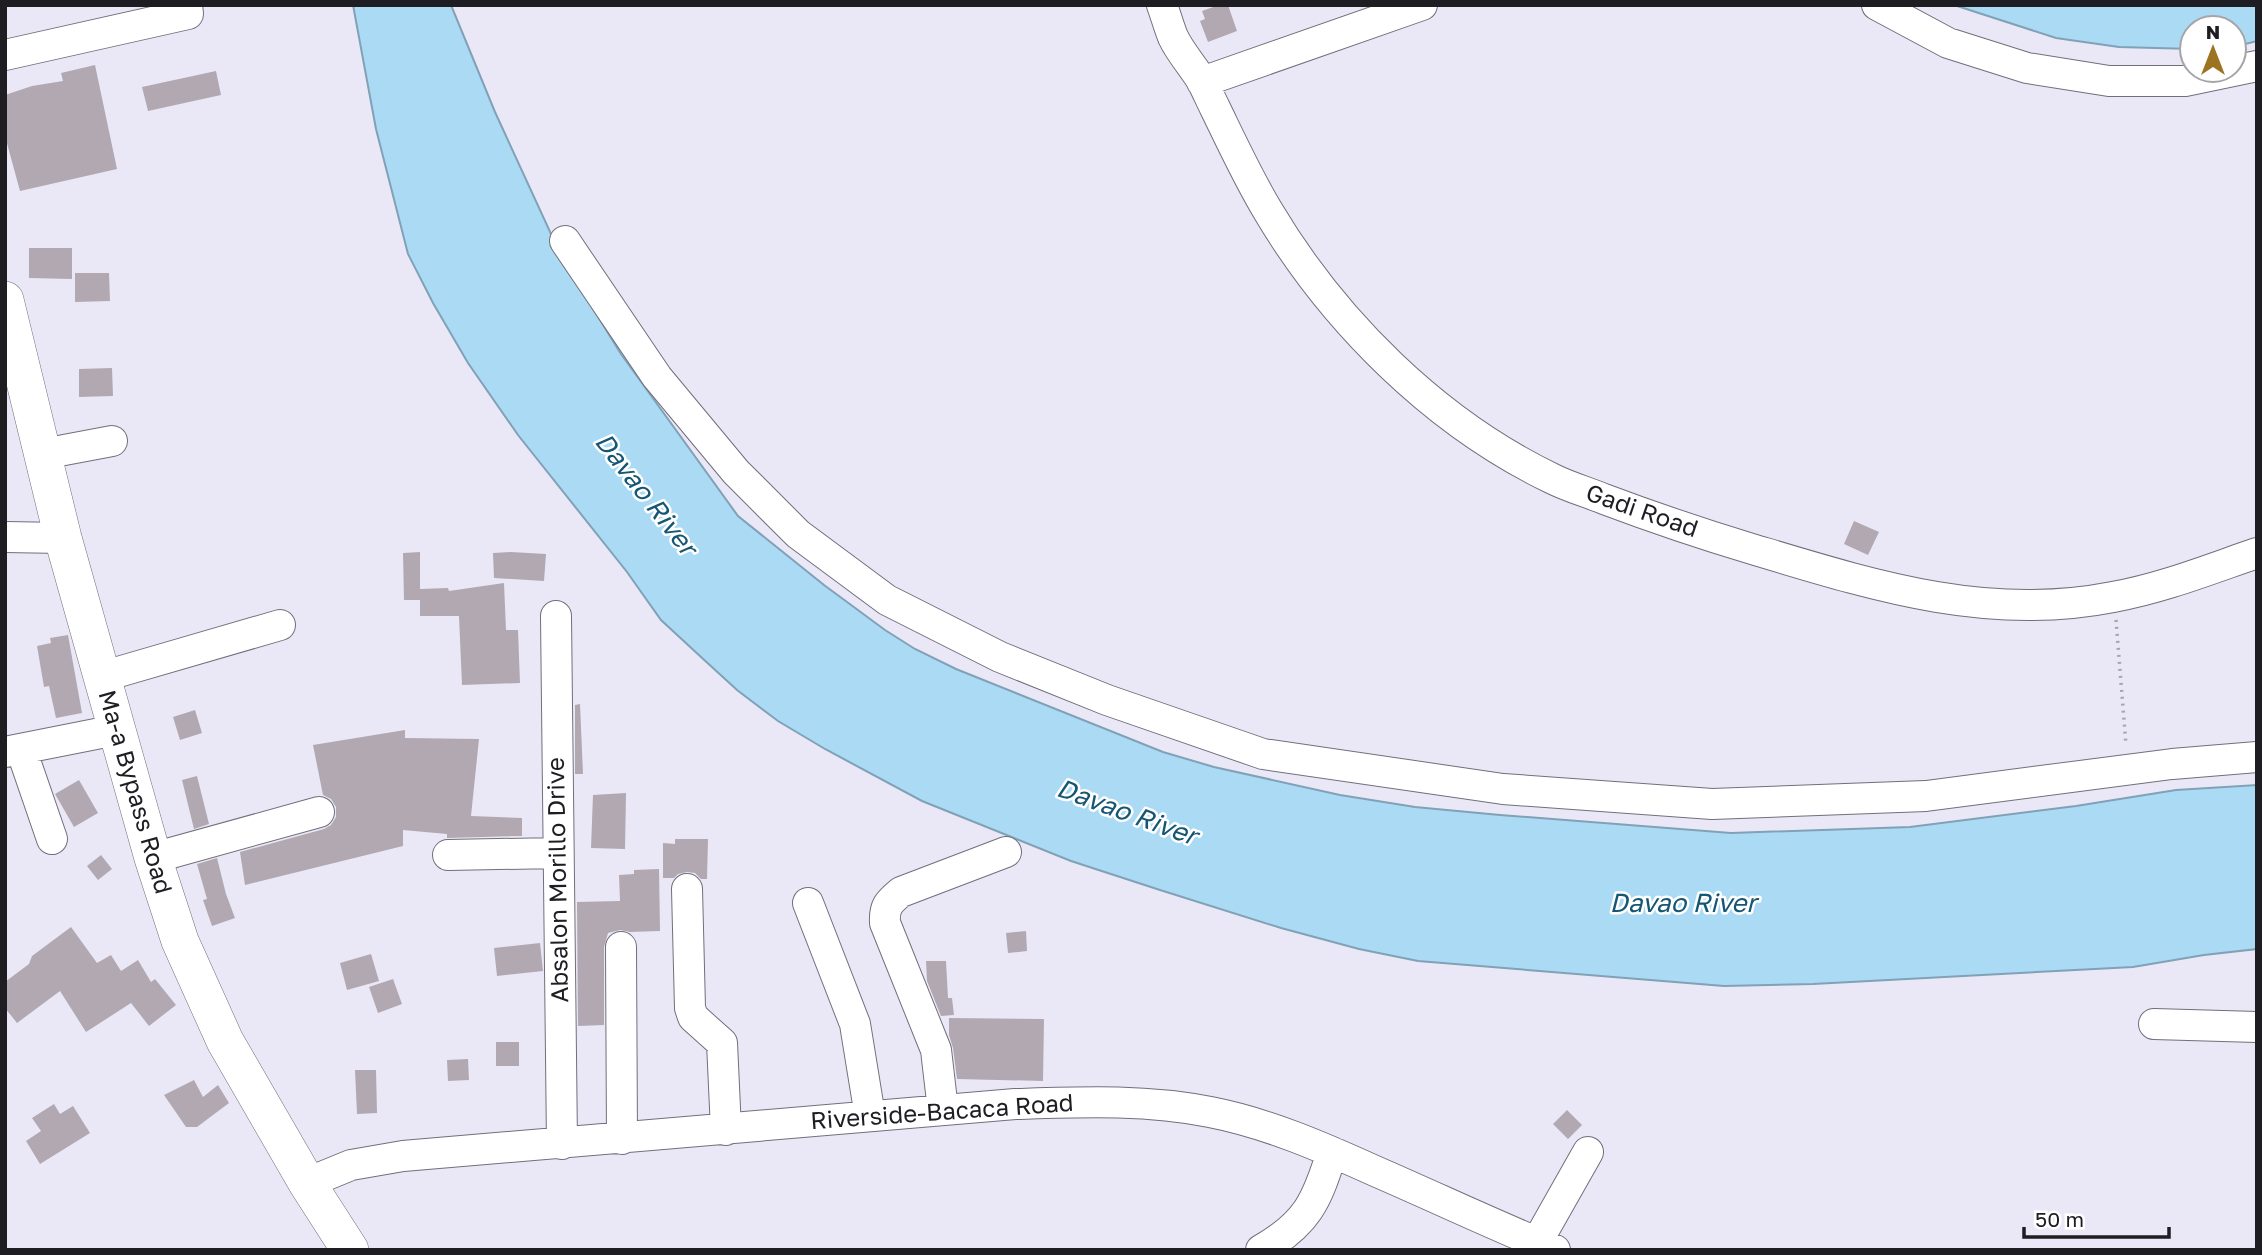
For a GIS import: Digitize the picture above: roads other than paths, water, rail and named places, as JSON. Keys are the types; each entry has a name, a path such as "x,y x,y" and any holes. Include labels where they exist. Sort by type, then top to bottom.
{"main road":[{"name":"Ma-a Bypass Road","path":"7,317 62,538 153,858 180,941 225,1041 349,1250"}],"street":[{"path":"5,55 188,14 187,5"},
{"name":"Gadi Road","path":"1162,5 1174,38 1202,82 1269,213 1333,302 1379,353 1433,402 1491,445 1554,480 1741,545 1873,585 1992,605 2047,606 2114,597 2163,585 2257,553"},
{"path":"1202,82 1422,5"},
{"path":"1877,5 1948,43 2027,68 2109,81 2185,81 2257,66"},
{"path":"565,241 657,377 736,472 798,534 887,600 1000,657 1107,700 1263,754 1503,789 1712,804 1926,796 2128,769 2257,757"},
{"path":"43,454 112,441"},
{"path":"5,537 62,538"},
{"name":"Absalon Morillo Drive","path":"556,616 562,1144"},
{"path":"101,677 280,625"},
{"path":"52,839 13,751 116,730"},
{"path":"153,858 319,812"},
{"path":"943,1110 936,1051 890,935 884,911 887,903 901,892 1006,852"},
{"path":"449,855 557,853"},
{"path":"687,889 690,1008 694,1017 722,1043 726,1130"},
{"path":"808,903 855,1024 870,1116"},
{"path":"621,947 622,1139"},
{"path":"2154,1024 2257,1027"},
{"name":"Riverside-Bacaca Road","path":"307,1183 351,1164 375,1159 943,1110 1083,1102 1161,1104 1211,1112 1251,1123 1332,1152 1499,1239 1546,1246"},
{"path":"1261,1250 1306,1216 1316,1200 1332,1152"},
{"path":"1546,1246 1588,1152"}],"water":[{"name":"Davao River","path":"353,5 451,5 495,112 563,260 621,354 738,516 824,585 915,649 956,669 1163,752 1214,767 1340,795 1415,807 1731,833 1910,827 2176,790 2257,785 2257,949 2133,967 1813,984 1724,986 1418,961 1359,949 1281,928 1160,890 1071,861 922,801 778,721 737,690 661,620 627,572 518,435 468,363 408,254 376,129"},
{"path":"1954,5 2257,5 2257,41 2248,43 2248,14 2178,14 2178,49 2119,47 2056,38"}]}
